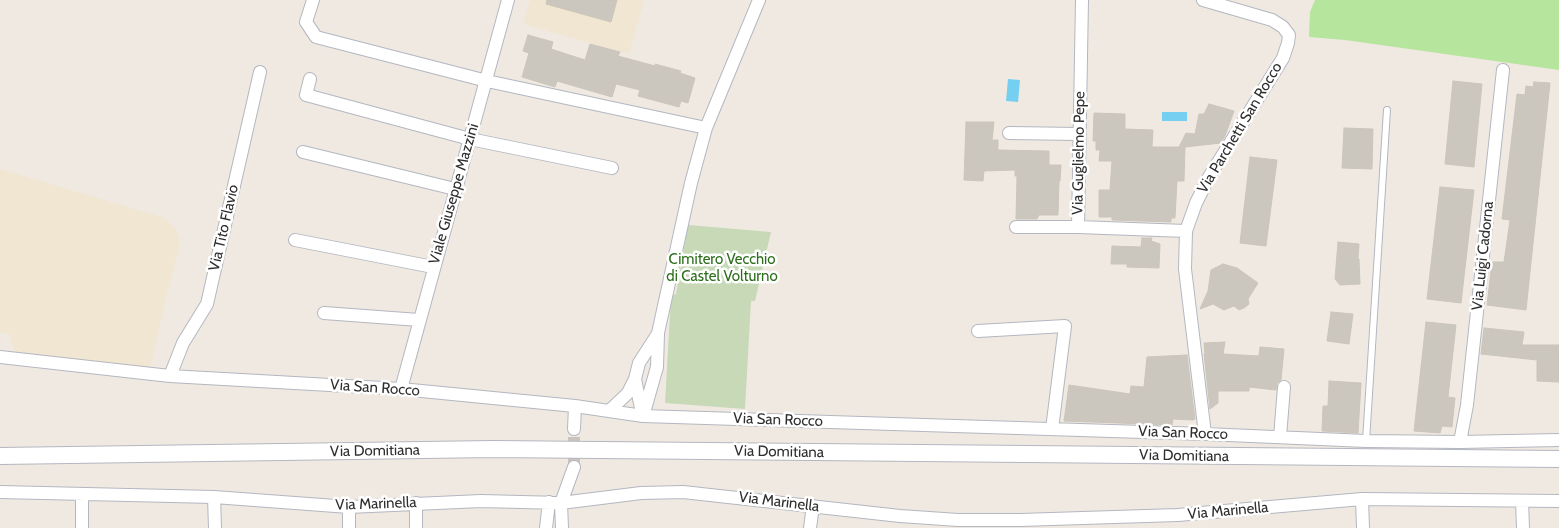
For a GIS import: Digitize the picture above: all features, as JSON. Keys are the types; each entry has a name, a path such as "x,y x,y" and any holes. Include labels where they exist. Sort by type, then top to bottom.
{"street":[{"path":"313,0 306,22 316,37 487,81 706,128"},
{"name":"Viale Giuseppe Mazzini","path":"401,389 433,267 487,81 508,0"},
{"path":"643,416 657,367 658,333 691,183 706,128 759,0"},
{"name":"Via Guglielmo Pepe","path":"1082,0 1078,227 1186,231"},
{"name":"Via Parchetti San Rocco","path":"1203,0 1272,20 1289,35 1283,58 1209,177 1196,203 1186,231 1186,269 1205,434"},
{"name":"Via Luigi Cadorna","path":"1460,442 1467,405 1503,70"},
{"name":"Via Tito Flavio","path":"170,376 185,340 206,304 260,72"},
{"path":"310,79 306,95 470,139 612,168"},
{"path":"1009,133 1079,134"},
{"path":"303,152 455,189"},
{"path":"1016,227 1078,227"},
{"path":"295,240 433,267"},
{"path":"324,313 419,320"},
{"path":"978,331 1065,326 1052,429"},
{"path":"609,411 628,393 636,379 639,363 658,333"},
{"name":"Via San Rocco","path":"0,357 170,376 401,389 575,406 643,416 1366,441 1559,440"},
{"path":"636,379 643,416"},
{"path":"1280,437 1284,387"},
{"path":"574,428 575,406"},
{"name":"Via Domitiana","path":"0,456 493,449 1559,459"},
{"path":"546,528 555,503 574,467"},
{"name":"Via Marinella","path":"0,492 214,497 349,507 480,501 555,503 642,493 683,492 813,506 921,523 958,524 1178,515 1362,499 1559,501"},
{"path":"82,495 82,528"},
{"path":"214,497 215,528"},
{"path":"1362,499 1363,528"},
{"path":"1522,501 1523,528"},
{"path":"416,503 416,528"},
{"path":"555,503 562,528"},
{"path":"810,528 813,506"},
{"path":"349,507 349,528"}],"lane":[{"path":"1366,441 1387,110"}],"shaded area":[{"path":"530,0 644,0 629,54 523,24"},
{"path":"0,169 162,217 174,227 180,238 179,249 150,369 15,352 9,334 0,333"}],"green space":[{"path":"1315,0 1559,0 1559,70 1345,40 1309,37 1310,12"},
{"name":"Cimitero Vecchio di Castel Volturno","path":"688,225 771,232 755,301 751,301 745,409 665,403 671,296 676,294"}],"water":[{"path":"1008,79 1020,80 1018,102 1006,101"},
{"path":"1162,112 1187,112 1187,121 1162,121"}],"building":[{"path":"547,0 617,0 611,22 546,4"},
{"path":"528,35 553,42 551,49 585,60 590,44 620,52 618,56 681,71 680,73 695,78 688,103 681,101 679,107 638,96 640,90 616,84 612,97 557,81 555,87 522,77 529,53 523,51"},
{"path":"1453,81 1482,84 1474,167 1445,164"},
{"path":"1534,82 1550,83 1526,310 1487,305 1492,262 1504,262 1510,220 1502,219 1517,94 1525,95 1526,86 1533,87"},
{"path":"1209,104 1234,111 1221,143 1185,147 1184,181 1177,181 1175,218 1171,218 1171,222 1112,220 1112,217 1099,217 1099,190 1110,190 1112,161 1099,161 1100,150 1096,150 1096,141 1093,141 1094,113 1125,114 1125,129 1153,130 1152,147 1179,147 1186,133 1195,134 1199,114 1204,114"},
{"path":"966,122 994,122 992,140 998,140 998,150 1049,151 1049,165 1061,165 1058,215 1039,215 1037,219 1016,219 1017,176 1015,176 1015,170 984,171 983,181 964,180"},
{"path":"1344,128 1373,129 1372,169 1342,168"},
{"path":"1250,157 1277,160 1266,246 1240,243"},
{"path":"1440,187 1474,190 1461,303 1427,299"},
{"path":"1142,238 1152,238 1151,241 1160,244 1159,268 1127,267 1127,264 1111,264 1112,246 1141,247"},
{"path":"1338,242 1359,244 1360,284 1340,285 1335,279"},
{"path":"1223,264 1237,268 1258,283 1248,299 1249,304 1239,310 1234,306 1224,310 1213,304 1200,309 1208,291 1211,270"},
{"path":"1331,312 1353,314 1349,344 1327,341"},
{"path":"1426,322 1456,325 1448,397 1455,398 1452,427 1442,426 1440,433 1414,431"},
{"path":"1484,328 1524,332 1522,345 1559,345 1559,382 1537,381 1537,360 1481,354"},
{"path":"1225,342 1223,354 1259,356 1260,347 1284,349 1281,380 1277,383 1276,390 1249,387 1249,391 1218,391 1218,403 1210,409 1204,343"},
{"path":"1187,355 1195,419 1173,419 1172,425 1064,421 1069,385 1130,394 1131,386 1144,387 1147,357"},
{"path":"1329,381 1361,383 1358,433 1322,431 1323,406 1328,406"}],"tunnel":[{"path":"574,429 574,467"}]}
